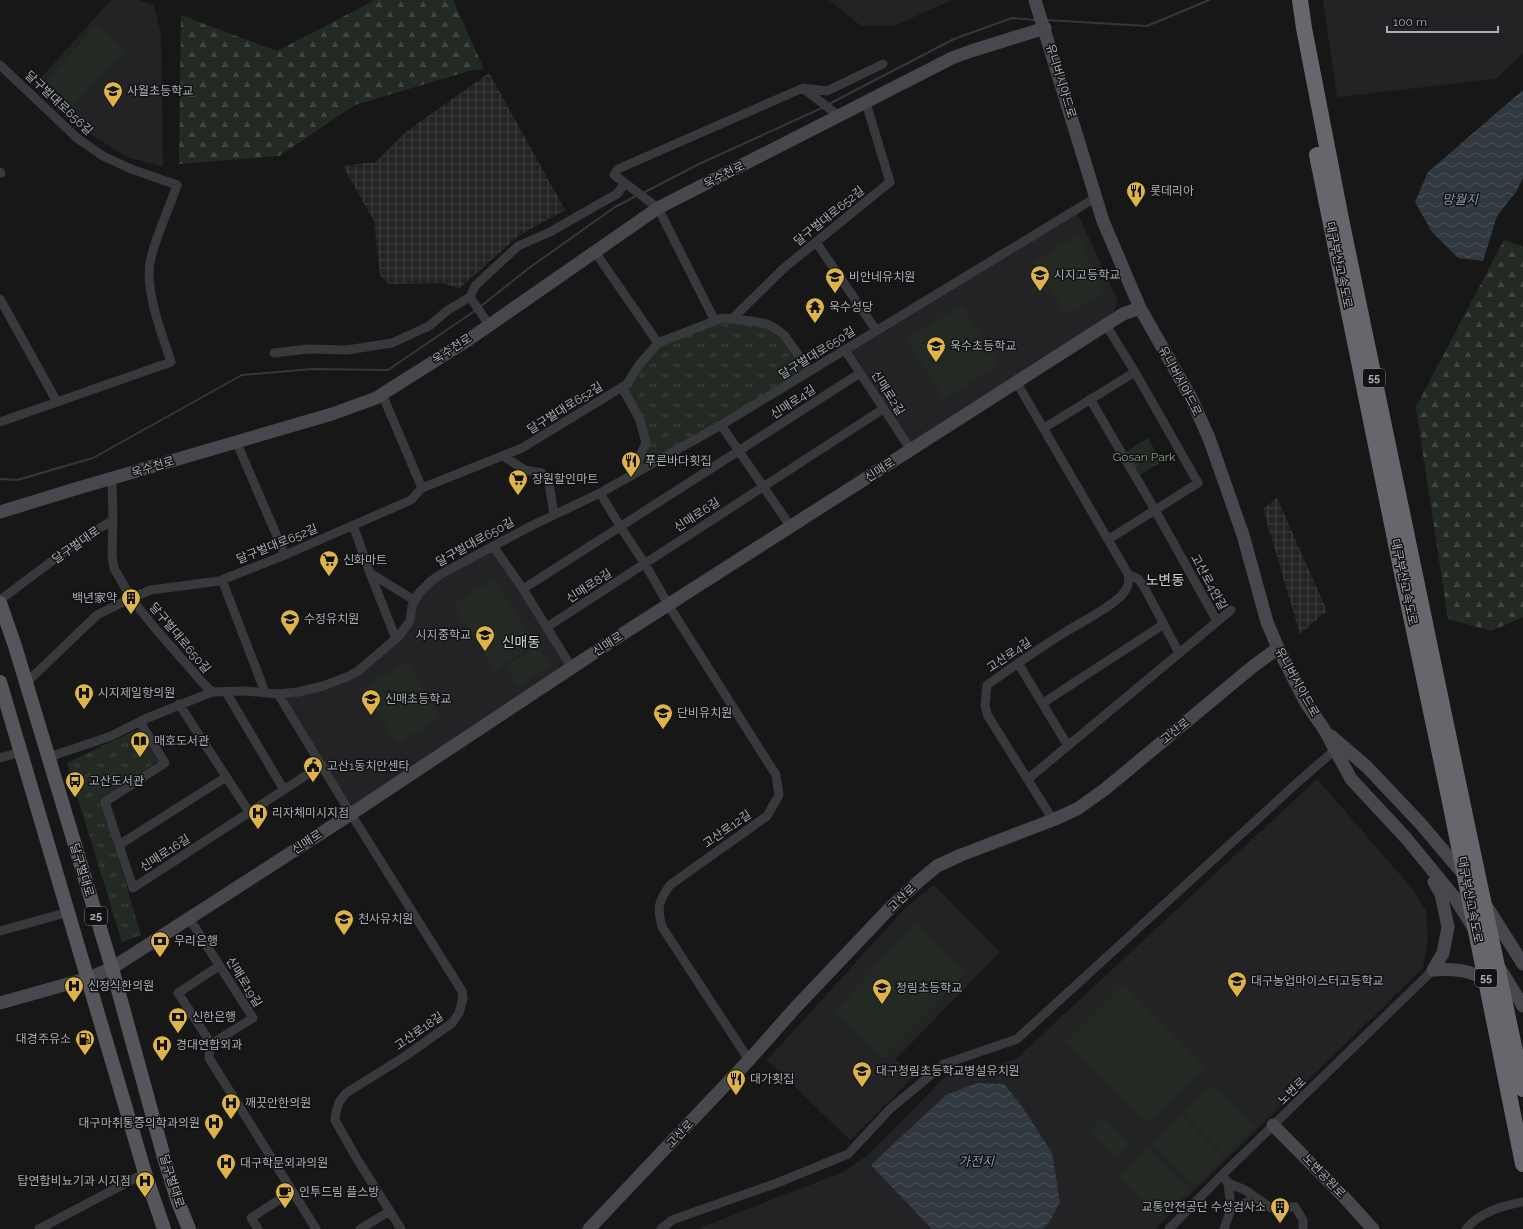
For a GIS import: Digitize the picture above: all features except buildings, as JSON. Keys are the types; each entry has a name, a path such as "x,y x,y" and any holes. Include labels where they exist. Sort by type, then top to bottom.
{"highway":[{"name":"대구부산고속도로","path":"1289,0 1332,200"},
{"name":"대구부산고속도로","path":"1300,0 1337,229 1410,581 1448,792 1523,1164"},
{"name":"대구부산고속도로","path":"1410,581 1464,811 1523,1089"}],"main road":[{"name":"유니버시아드로","path":"1037,5 1103,221 1140,308 1191,398 1212,444 1243,535 1267,622 1278,648 1306,703 1324,729 1351,779 1406,838 1455,898 1523,1006"},
{"name":"욱수천로","path":"0,512 236,441 332,414 376,398 489,325 658,208 952,58 1045,28"},
{"name":"신매로","path":"0,1003 89,978 112,968 791,527 1123,314 1140,308"},
{"name":"달구벌대로","path":"0,603 15,646 112,968 165,1161 178,1202 189,1229"},
{"name":"고산로","path":"589,1229 749,1060 796,1007 890,908 918,882 938,866 961,855 1053,820 1089,802 1251,668 1278,648"},
{"name":"달구벌대로","path":"0,682 89,978 145,1174 164,1229"},
{"name":"유니버시아드로","path":"1324,729 1367,767 1420,823 1472,884 1523,964"},
{"path":"1406,838 1442,894 1448,927 1443,953 1433,970"},
{"path":"1433,970 1462,970 1487,980 1523,1013"},
{"name":"노변공원로","path":"1273,1125 1344,1197 1373,1229"}],"street":[{"path":"715,321 658,208 614,175 618,170 803,88 827,91 883,64"},
{"name":"달구벌대로656길","path":"0,65 77,138 103,156 131,169 177,185 151,259 150,276 153,302 171,362 0,422"},
{"path":"803,88 839,116"},
{"name":"달구벌대로652길","path":"732,319 784,268 890,182 866,103"},
{"path":"274,353 308,348 347,350 392,343 429,326 448,310 470,297 475,286 518,246 550,232 617,194 625,183"},
{"name":"달구벌대로650길","path":"414,600 427,585 441,574 554,514 600,493 721,425 1095,198"},
{"path":"816,242 876,330"},
{"path":"595,252 658,343"},
{"path":"470,297 489,325"},
{"path":"0,299 57,402"},
{"name":"달구벌대로652길","path":"26,683 97,615 131,598 151,590 222,580 285,555 411,500 422,488 522,448 627,384 639,365 658,343 722,318 752,321 767,324 784,335 810,371"},
{"path":"1106,325 1135,372 1198,482 1109,539"},
{"name":"신매로2길","path":"845,350 911,450"},
{"path":"1044,428 1135,372"},
{"name":"신매로4길","path":"739,451 860,373"},
{"path":"1017,383 1128,574 1138,579 1144,585 1179,653"},
{"path":"622,386 640,420 646,443 631,475"},
{"path":"382,394 422,488"},
{"name":"고산로4안길","path":"1028,779 1217,621 1155,510 1090,400"},
{"path":"762,486 883,409"},
{"path":"721,425 791,527"},
{"path":"236,441 285,555"},
{"path":"523,589 739,451"},
{"path":"503,456 525,470 542,473 549,483 554,514"},
{"path":"112,479 112,562 131,598"},
{"name":"신매로6길","path":"645,564 762,486"},
{"path":"600,493 645,564 669,606"},
{"name":"달구벌대로","path":"0,600 80,540 113,520"},
{"path":"353,525 396,639"},
{"path":"493,546 523,589 572,668"},
{"name":"신매로8길","path":"547,627 645,564"},
{"path":"49,757 111,736 179,704 212,692 265,692 278,694 312,690 358,671 396,639 405,629 410,621 414,600 370,573"},
{"name":"고산로4길","path":"1053,820 988,716 985,706 987,685 1121,596 1129,585 1128,574"},
{"path":"222,580 265,692"},
{"name":"달구벌대로650길","path":"131,598 154,627 212,692"},
{"name":"고산로12길","path":"669,606 776,775 779,795 767,816 670,885 661,898 658,912 662,927 749,1060"},
{"path":"1217,621 1231,610"},
{"path":"1043,703 1164,624"},
{"path":"1018,664 1068,746"},
{"path":"226,692 284,790"},
{"path":"278,694 351,814"},
{"path":"179,704 249,812"},
{"name":"신매로16길","path":"140,722 165,763 105,802 133,888 322,765"},
{"path":"661,1229 672,1220 777,1183 848,1154 891,1108 944,1064 1017,1039 1298,782 1335,750"},
{"path":"0,758 21,752"},
{"path":"119,845 226,777"},
{"name":"고산로18길","path":"351,814 462,991 463,998 459,1013 452,1023 404,1057 346,1093 339,1102 336,1112 335,1120 357,1159 401,1229"},
{"path":"0,931 69,912"},
{"name":"신매로19길","path":"189,918 253,1018 212,1045"},
{"path":"219,966 178,993 212,1045 209,1051 209,1058 316,1229"},
{"name":"노변로","path":"1169,1229 1222,1174 1433,970"},
{"path":"39,1229 145,1174"},
{"path":"1222,1174 1228,1183 1231,1209 1224,1229"},
{"path":"1228,1183 1245,1190 1271,1208 1285,1206 1295,1207 1303,1220 1302,1229"},
{"path":"258,1229 250,1218 292,1191"},
{"path":"1231,1209 1256,1198"},
{"path":"1466,1229 1476,1220 1494,1209 1523,1202"},
{"path":"360,1229 390,1211"}],"shaded area":[{"name":"사월초등학교","path":"111,0 139,0 154,5 161,34 163,167 127,157 92,135 37,82"},
{"path":"829,0 953,0 893,26 861,26"},
{"path":"1323,0 1523,0 1523,53 1496,79 1337,97"},
{"path":"489,73 565,210 518,236 459,289 444,283 389,284 380,275 374,221 343,166 376,162 407,131"},
{"path":"1076,210 1118,301 1113,315 911,443 851,350"},
{"path":"1277,498 1327,611 1300,634 1263,509"},
{"path":"493,546 572,668 351,814 278,694 349,676 399,636 419,593"},
{"name":"대구농업마이스터고등학교","path":"1317,779 1411,887 1426,911 1428,939 1423,968 1155,1229 697,1229 843,1172 869,1154 946,1076 1015,1060"},
{"name":"청림초등학교","path":"934,885 1000,952 896,1059 913,1077 850,1140 767,1060 906,907"}],"green space":[{"path":"375,0 453,0 484,69 469,71 355,105 279,156 179,164 181,15 277,51"},
{"path":"97,24 126,50 73,106 46,81"},
{"path":"1078,235 1104,293 1067,315 1034,263"},
{"path":"1504,240 1523,247 1523,617 1491,631 1448,619 1416,407"},
{"path":"961,305 999,364 944,399 907,340"},
{"path":"722,318 775,328 810,371 637,472 646,443 624,390 658,343"},
{"name":"Gosan Park","path":"1148,438 1161,462 1140,475 1126,452"},
{"path":"494,579 536,644 495,670 453,605"},
{"path":"537,646 550,665 518,686 506,667"},
{"path":"406,661 441,716 398,744 363,690"},
{"path":"138,729 158,761 101,800 141,935 122,942 67,763"},
{"path":"915,924 966,973 882,1059 834,1012"},
{"path":"1123,984 1206,1067 1149,1123 1067,1041"},
{"path":"1214,1085 1255,1127 1226,1155 1184,1113"},
{"path":"1182,1115 1224,1157 1194,1186 1153,1144"},
{"path":"1104,1117 1130,1144 1116,1158 1089,1131"},
{"path":"1148,1148 1190,1190 1160,1218 1119,1177"}],"water":[{"name":"망월지","path":"1523,90 1523,178 1516,192 1497,216 1483,261 1458,258 1432,232 1415,202 1428,172"},
{"name":"가전지","path":"977,1083 1004,1084 1021,1105 1052,1153 1060,1202 1050,1221 1042,1229 932,1229 871,1165 946,1095"}],"waterway":[{"path":"1046,20 1147,26 1209,0"},
{"path":"829,104 954,39 1012,18 1035,20"},
{"path":"643,193 699,164 824,107"},
{"path":"480,307 529,268 615,207 638,195"},
{"path":"0,479 17,480 93,458 242,375 313,369 388,370 476,310"}],"place":[{"name":"사월초등학교","path":"113,108"},
{"name":"롯데리아","path":"1136,208"},
{"name":"시지고등학교","path":"1040,292"},
{"name":"비안네유치원","path":"835,294"},
{"name":"욱수성당","path":"815,324"},
{"name":"욱수초등학교","path":"936,363"},
{"name":"푸른바다횟집","path":"631,478"},
{"name":"장원할인마트","path":"518,496"},
{"name":"신화마트","path":"329,577"},
{"name":"백년家약","path":"131,615"},
{"name":"수정유치원","path":"290,636"},
{"name":"시지중학교","path":"485,652"},
{"name":"시지제일항의원","path":"84,710"},
{"name":"신매초등학교","path":"371,716"},
{"name":"단비유치원","path":"663,730"},
{"name":"매호도서관","path":"140,758"},
{"name":"고산1동치안센타","path":"313,783"},
{"name":"고산도서관","path":"75,798"},
{"name":"리자체미시지점","path":"258,830"},
{"name":"천사유치원","path":"344,936"},
{"name":"우리은행","path":"160,958"},
{"name":"대구농업마이스터고등학교","path":"1237,998"},
{"name":"신정식한의원","path":"74,1003"},
{"name":"청림초등학교","path":"882,1005"},
{"name":"신한은행","path":"178,1034"},
{"name":"대경주유소","path":"85,1056"},
{"name":"경대연합외과","path":"162,1062"},
{"name":"대구청림초등학교병설유치원","path":"862,1088"},
{"name":"대가횟집","path":"736,1096"},
{"name":"깨끗안한의원","path":"231,1120"},
{"name":"대구마취통증의학과의원","path":"214,1140"},
{"name":"대구학문외과의원","path":"226,1180"},
{"name":"탑연합비뇨기과 시지점","path":"145,1198"},
{"name":"인투드림 플스방","path":"285,1209"},
{"name":"교통안전공단 수성검사소","path":"1280,1224"}],"district":[{"name":"노변동","path":"1165,580"},
{"name":"신매동","path":"521,642"}]}
